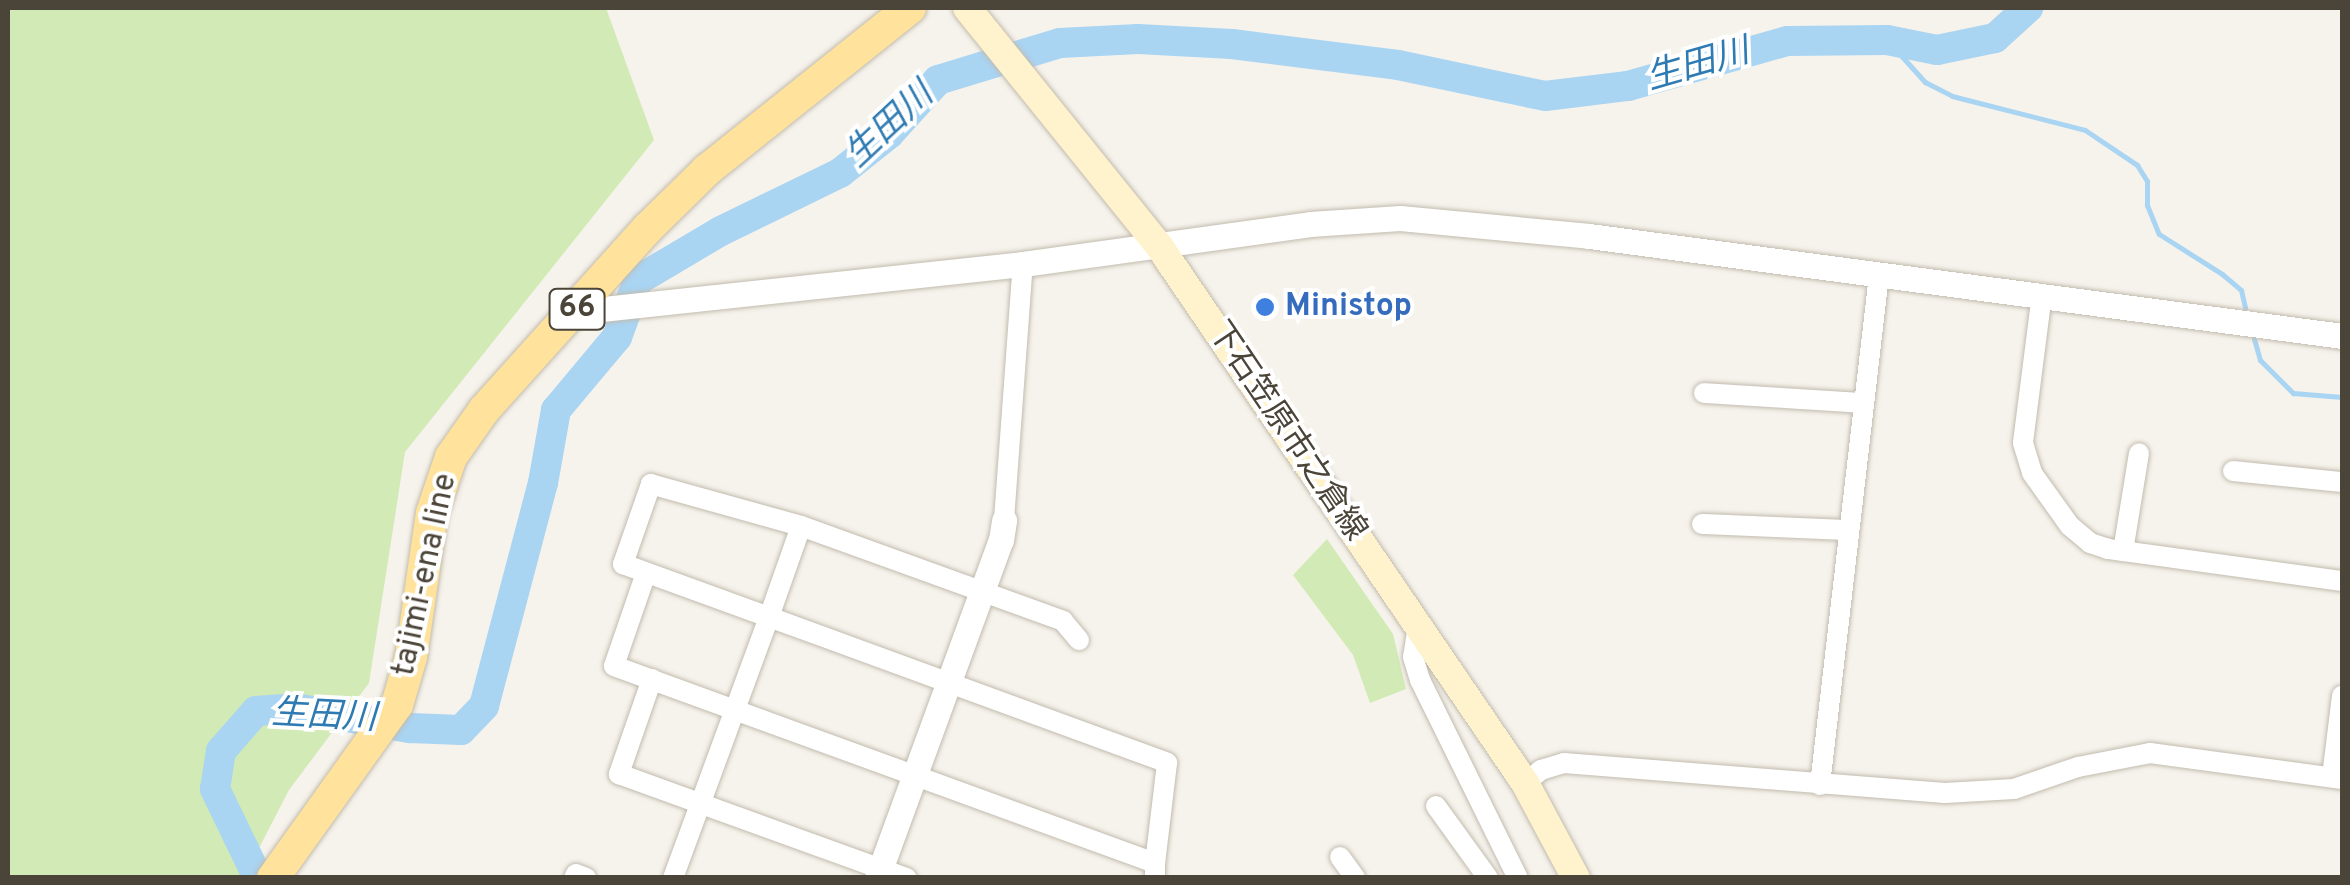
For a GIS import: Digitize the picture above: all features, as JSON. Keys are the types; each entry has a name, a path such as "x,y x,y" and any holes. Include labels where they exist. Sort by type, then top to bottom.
{"main road":[{"name":"tajimi-ena line","path":"273,876 397,705 412,657 432,513 451,457 484,410 590,311 648,228 708,170 910,8"},
{"name":"下石笠原市之倉線","path":"967,8 1159,246 1526,783 1576,878"}],"street":[{"path":"590,311 1023,264 1310,224 1400,218 1588,236 2342,336"},
{"path":"878,873 982,592 1004,520 1023,264"},
{"path":"1820,785 1878,275"},
{"path":"2042,294 2023,442 2032,473 2070,526 2090,544 2123,551 2342,581"},
{"path":"1704,392 1863,403"},
{"path":"2123,551 2139,453"},
{"path":"2232,471 2342,482"},
{"path":"646,574 614,666 914,775 1155,870 1167,763 622,564 650,484 802,526 1063,621 1079,640"},
{"path":"1702,524 1848,530"},
{"path":"672,878 802,526"},
{"path":"1418,626 1413,657 1420,680 1518,878"},
{"path":"652,679 620,774 878,873 906,878"},
{"path":"1526,783 1541,770 1564,763 1820,785 1945,792 2014,789 2078,766 2150,753 2337,778 2342,696"},
{"path":"1436,806 1488,878"},
{"path":"1340,858 1355,878"},
{"path":"574,878 576,874 586,878"}],"green space":[{"path":"8,8 606,8 654,140 405,452 369,683 289,790 244,877 8,877"},
{"path":"1327,539 1393,634 1406,689 1370,703 1353,655 1293,575"}],"waterway":[{"name":"生田川","path":"258,878 215,789 221,751 256,711 295,708 410,728 461,730 484,706 543,483 556,410 617,337 638,280 721,231 840,173 889,134 938,80 1060,43 1138,39 1232,44 1398,65 1545,96 1628,86 1787,41 1887,40 1937,50 1995,38 2028,8"},
{"path":"1887,40 1925,82 1952,96 2085,130 2137,165 2147,181 2147,205 2159,234 2241,290 2245,308"},
{"path":"2254,339 2260,360 2293,393 2342,397"}],"place":[{"name":"Ministop","path":"1265,307"}]}
